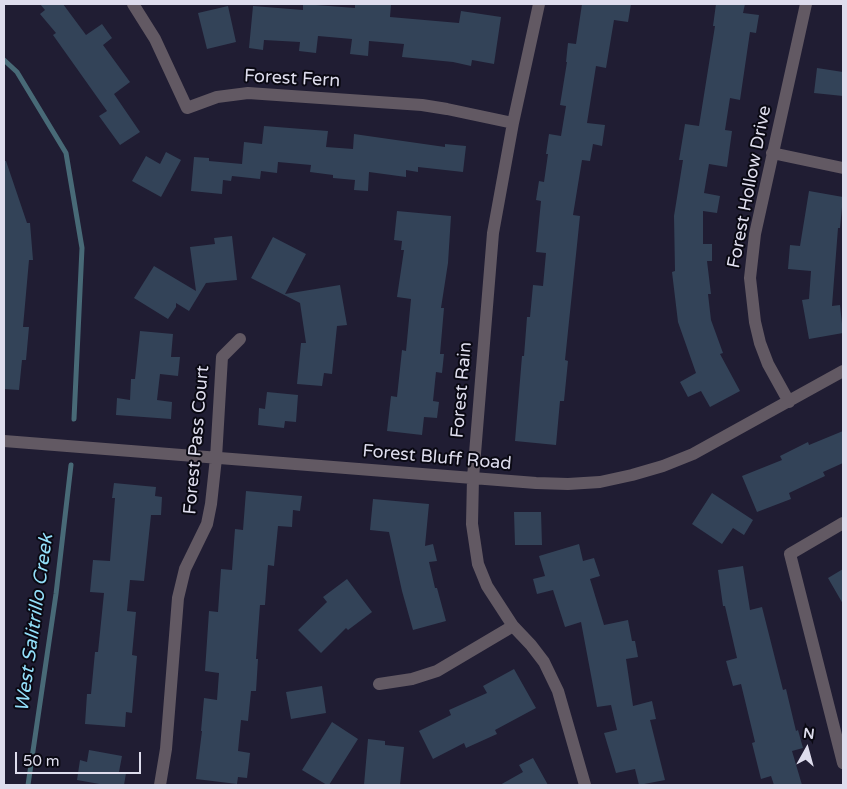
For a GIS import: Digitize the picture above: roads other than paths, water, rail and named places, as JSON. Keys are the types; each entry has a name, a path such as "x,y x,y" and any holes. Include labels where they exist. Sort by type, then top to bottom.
{"street":[{"name":"Forest Fern","path":"133,4 155,39 187,108 217,97 248,93 422,105 512,123"},
{"name":"Forest Rain","path":"539,4 512,123 493,233 473,478 472,524 478,564 487,586 513,626 544,662 558,691 585,785"},
{"name":"Forest Hollow Drive","path":"789,402 768,364 760,343 751,300 751,256 806,4"},
{"path":"772,153 843,168"},
{"name":"Forest Pass Court","path":"160,785 166,749 178,598 186,569 207,524 216,458 222,357 240,339"},
{"name":"Forest Bluff Road","path":"4,441 473,478 568,484 600,482 663,466 692,454 843,372"},
{"path":"842,755 790,554 843,523"},
{"path":"379,684 412,680 437,671 513,626"}],"waterway":[{"name":"West Salitrillo Creek","path":"4,60 17,72 66,153 82,248 74,419"},
{"name":"West Salitrillo Creek","path":"28,785 56,594 71,465"}]}
